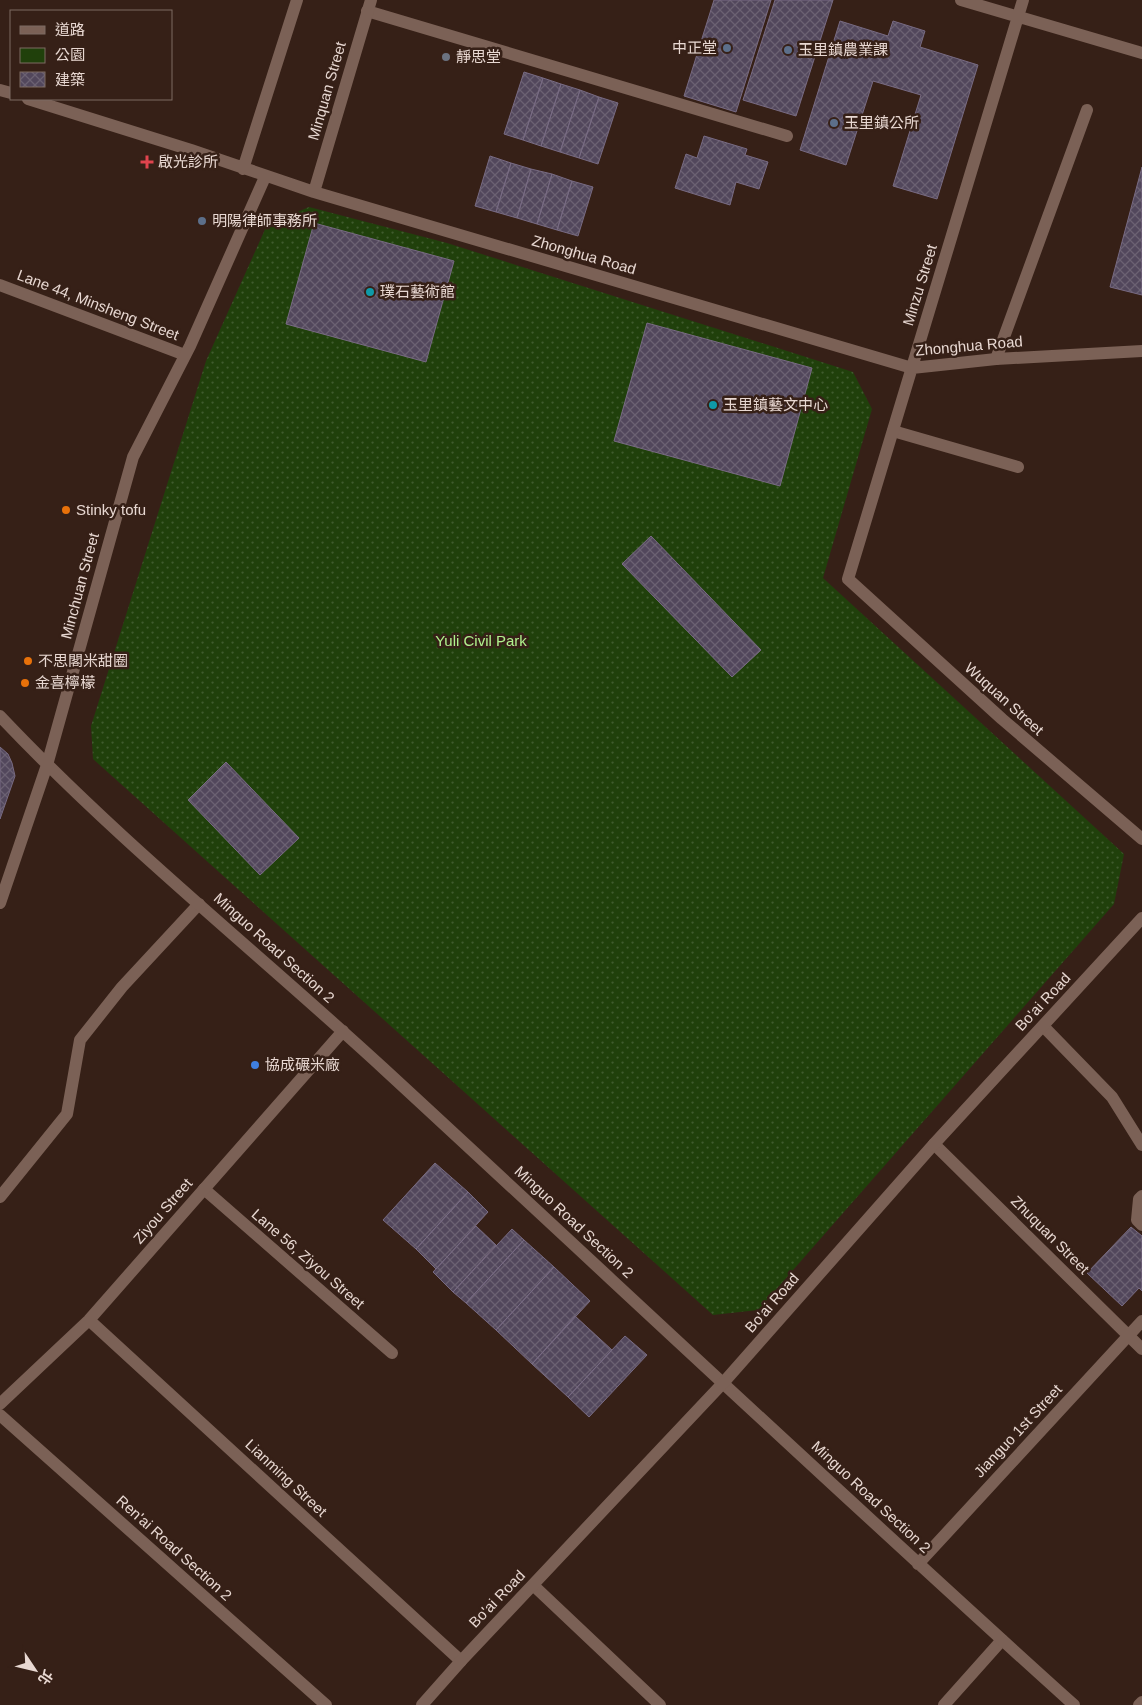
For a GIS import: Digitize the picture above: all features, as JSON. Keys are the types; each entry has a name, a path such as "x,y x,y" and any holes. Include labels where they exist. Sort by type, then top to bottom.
{"street":[{"path":"243,169 297,0"},
{"path":"961,0 1142,52"},
{"name":"Minzu Street","path":"848,579 1023,0"},
{"path":"369,6 787,136"},
{"name":"Minquan Street","path":"314,192 369,6"},
{"name":"Zhonghua Road","path":"31,100 191,150 265,177 314,192 912,368 996,359 1142,351"},
{"path":"996,359 1087,110"},
{"name":"Minchuan Street","path":"0,903 47,766 133,457 185,355 265,177"},
{"name":"Lane 44, Minsheng Street","path":"0,285 185,355"},
{"path":"893,431 1018,467"},
{"name":"Wuquan Street","path":"848,579 1002,719 1142,839"},
{"name":"Minguo Road Section 2","path":"0,716 47,766 343,1031 724,1382 918,1564 1074,1705"},
{"path":"0,1197 67,1114 80,1040 122,986 200,904"},
{"name":"Bo'ai Road","path":"422,1705 461,1661 724,1382 934,1144 1142,918"},
{"path":"1043,1026 1112,1097 1142,1145"},
{"name":"Ziyou Street","path":"0,1404 89,1320 343,1031"},
{"name":"Zhuquan Street","path":"934,1144 1129,1335 1142,1350"},
{"name":"Lane 56, Ziyou Street","path":"204,1189 392,1353"},
{"path":"1142,1196 1139,1199 1137,1220 1142,1225"},
{"name":"Lianming Street","path":"89,1320 461,1661"},
{"name":"Jianguo 1st Street","path":"918,1564 1142,1322"},
{"name":"Ren'ai Road Section 2","path":"0,1415 326,1705"},
{"path":"533,1586 660,1705"},
{"path":"944,1705 1002,1640"},
{"path":"1139,1705 1142,1702"}],"green space":[{"name":"Yuli Civil Park","path":"309,207 447,243 853,372 872,409 823,578 1124,854 1114,904 758,1310 713,1315 93,759 91,726 206,361 267,225"}],"building":[{"name":"中正堂","path":"714,0 771,0 736,112 684,96"},
{"name":"玉里鎮農業課","path":"775,0 833,0 796,116 743,100"},
{"name":"玉里鎮公所","path":"840,21 888,36 893,21 925,31 920,47 978,65 937,199 893,186 921,95 873,81 846,165 800,150"},
{"path":"524,72 543,78 523,140 504,134"},
{"path":"543,78 561,84 541,146 523,140"},
{"path":"561,84 580,90 560,152 541,146"},
{"path":"580,90 599,97 579,158 560,152"},
{"path":"599,97 618,103 598,164 579,158"},
{"path":"704,136 747,149 745,155 768,162 759,189 736,182 730,205 675,188 686,154 697,158"},
{"path":"490,156 511,163 496,212 475,206"},
{"path":"511,163 531,169 517,218 496,212"},
{"path":"1142,167 1142,295 1110,287"},
{"path":"531,169 552,174 537,224 517,218"},
{"path":"552,174 572,181 557,230 537,224"},
{"path":"572,181 593,187 578,236 557,230"},
{"name":"璞石藝術館","path":"314,223 454,261 426,362 286,324"},
{"name":"玉里鎮藝文中心","path":"647,323 812,368 780,486 614,441"},
{"path":"651,536 761,650 732,677 622,564"},
{"path":"0,747 8,754 15,776 0,819"},
{"path":"226,762 299,838 260,875 188,800"},
{"path":"435,1163 468,1192 416,1249 383,1220"},
{"path":"468,1192 488,1212 436,1269 416,1249"},
{"path":"476,1226 496,1245 453,1292 433,1272"},
{"path":"1131,1227 1142,1236 1142,1291 1139,1288 1122,1306 1087,1273"},
{"path":"512,1229 524,1240 466,1303 453,1292"},
{"path":"524,1240 554,1267 496,1330 466,1303"},
{"path":"554,1267 590,1301 532,1364 496,1330"},
{"path":"575,1316 612,1350 568,1397 532,1364"},
{"path":"625,1336 647,1355 589,1417 568,1397"}],"place":[{"name":"中正堂","path":"727,48"},
{"name":"玉里鎮農業課","path":"788,50"},
{"name":"靜思堂","path":"446,57"},
{"name":"玉里鎮公所","path":"834,123"},
{"name":"啟光診所","path":"147,162"},
{"name":"明陽律師事務所","path":"202,221"},
{"name":"璞石藝術館","path":"370,292"},
{"name":"玉里鎮藝文中心","path":"713,405"},
{"name":"Stinky tofu","path":"66,510"},
{"name":"不思閣米甜圈","path":"28,661"},
{"name":"金喜檸檬","path":"25,683"},
{"name":"協成碾米廠","path":"255,1065"}]}
